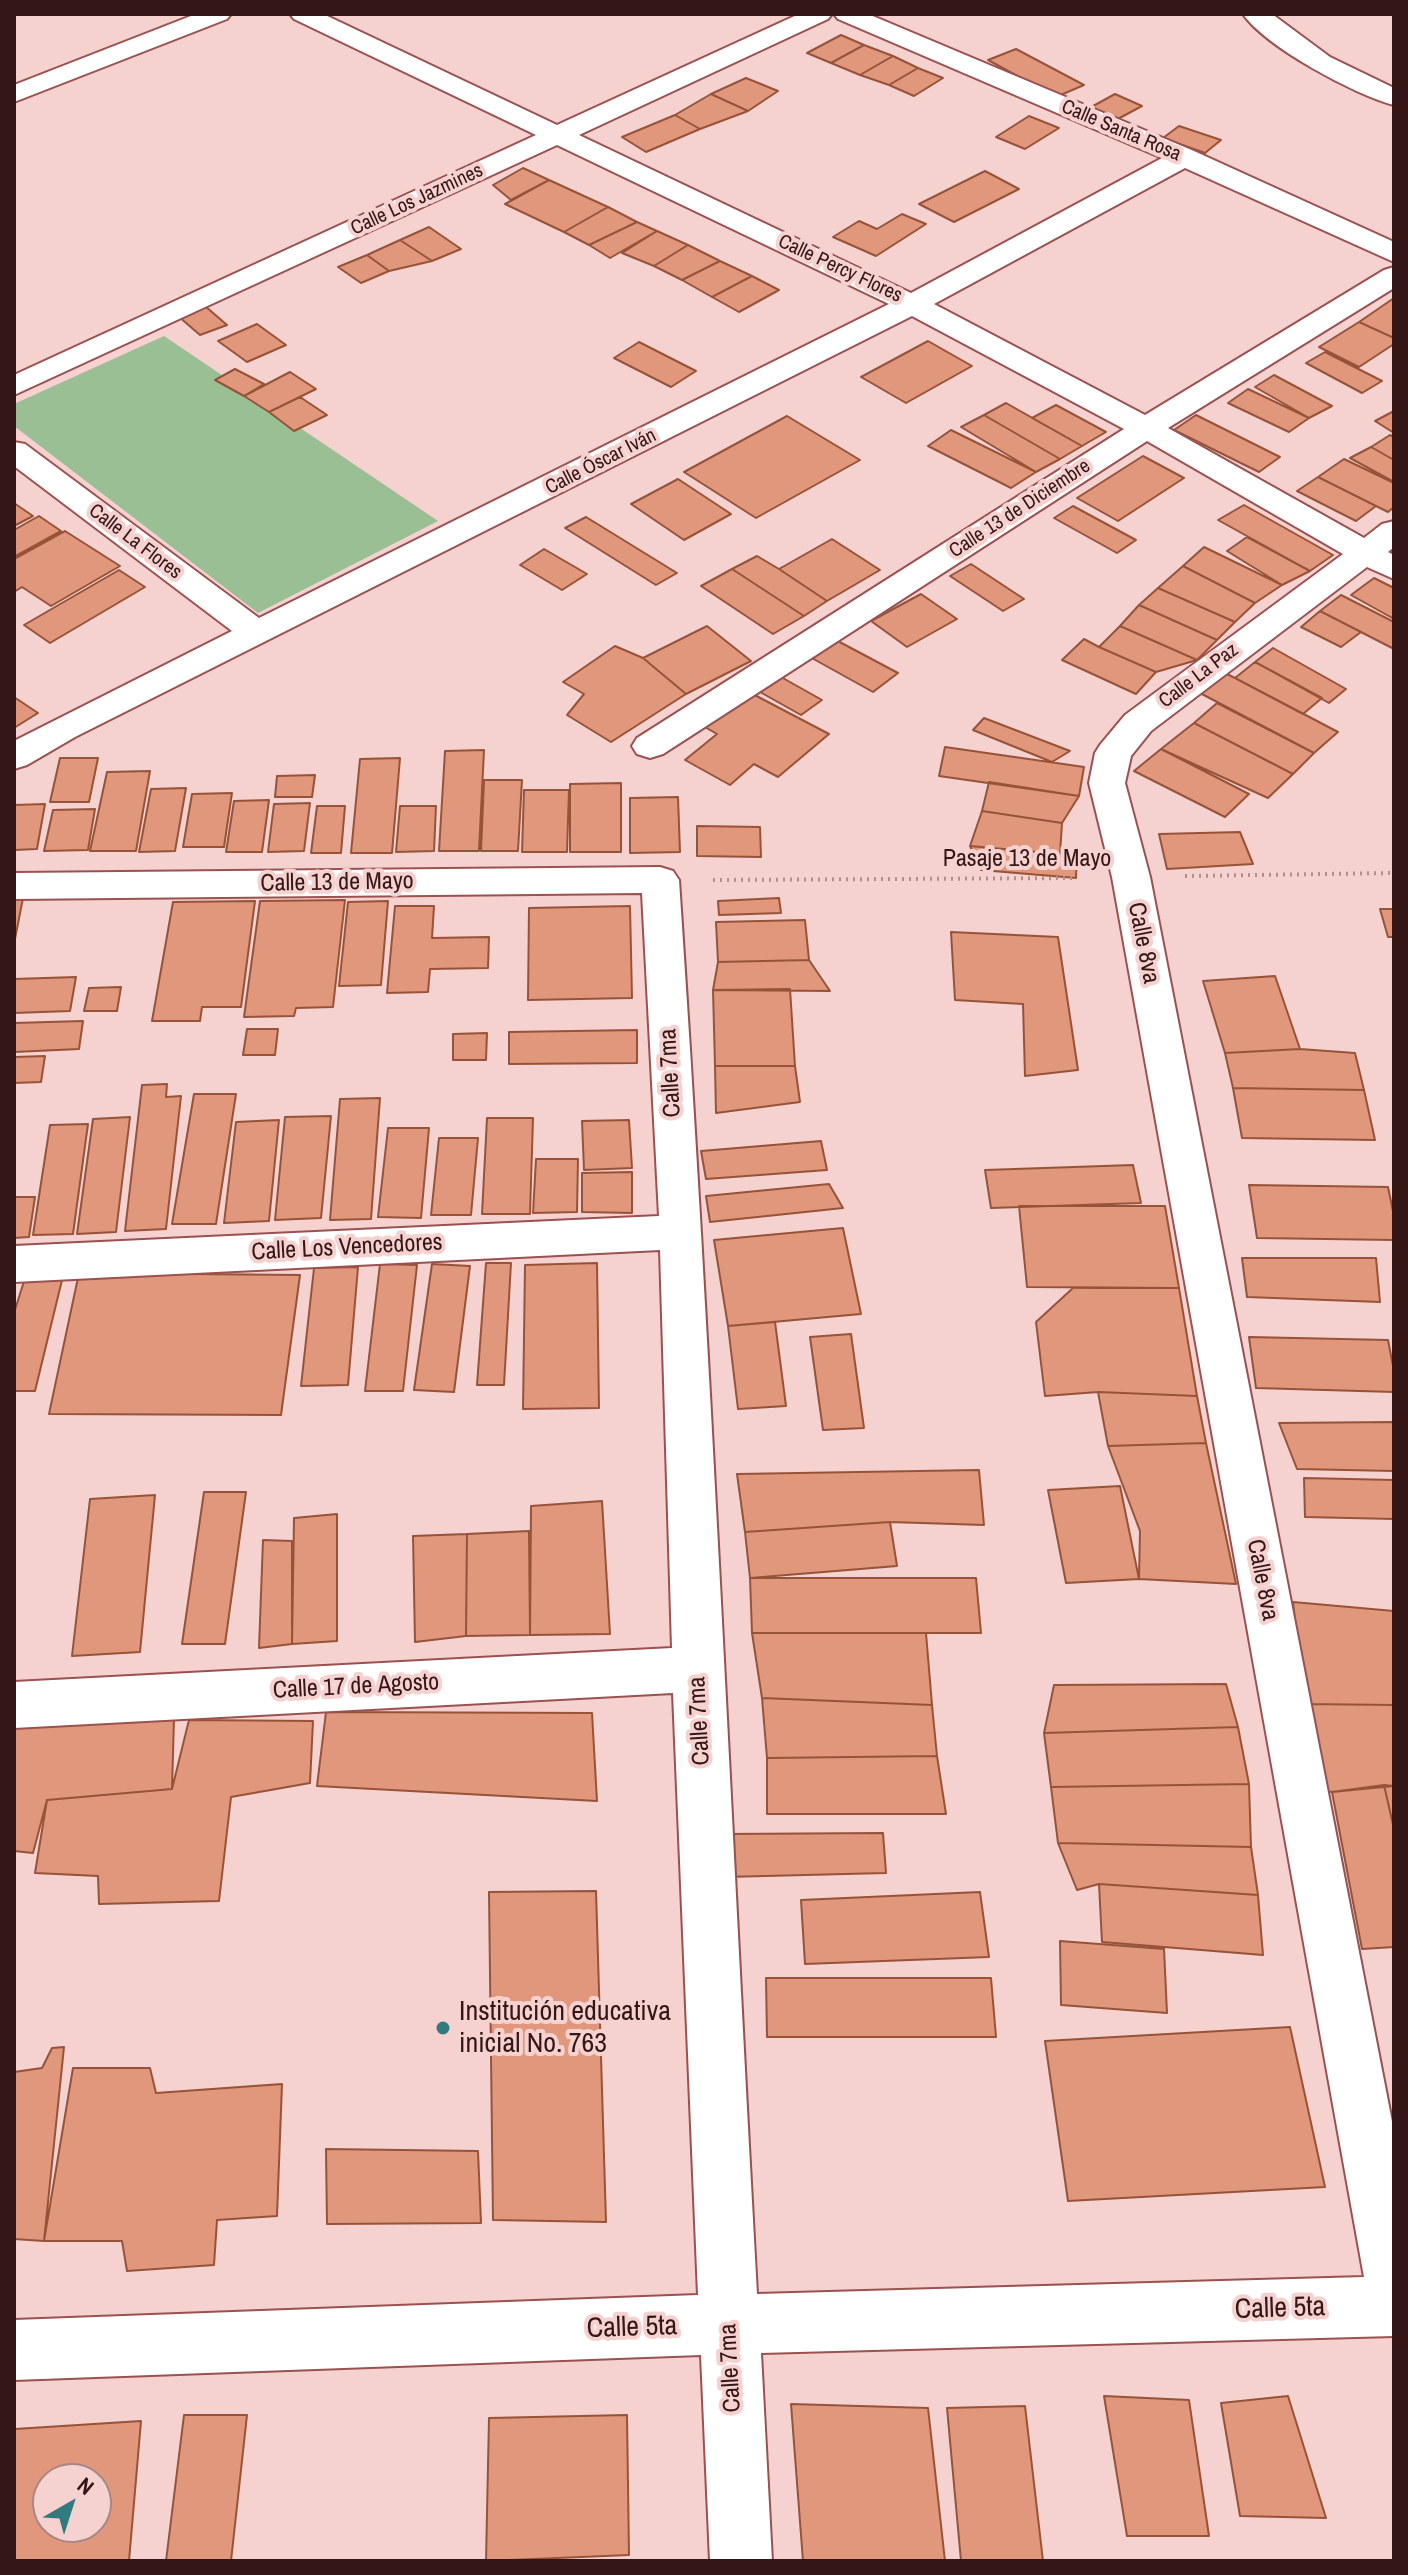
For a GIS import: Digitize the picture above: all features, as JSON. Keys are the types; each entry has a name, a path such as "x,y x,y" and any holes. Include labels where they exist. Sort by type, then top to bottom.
{"street":[{"path":"14,94 218,14"},
{"name":"Calle Percy Flores","path":"303,14 912,304 1146,428 1394,569"},
{"name":"Calle Los Jazmines","path":"14,386 819,14"},
{"name":"Calle Santa Rosa","path":"847,14 1184,157 1394,253"},
{"path":"1256,14 1324,67 1357,85 1394,97"},
{"name":"Calle Óscar Iván","path":"14,757 62,729 912,304 1184,157"},
{"name":"Calle 13 de Diciembre","path":"650,746 1146,428 1394,276"},
{"name":"Calle La Flores","path":"14,451 256,632"},
{"name":"Calle La Paz","path":"1131,877 1107,783 1113,753 1138,723 1394,531"},
{"name":"Calle 8va","path":"1131,877 1394,2283"},
{"name":"Calle 13 de Mayo","path":"14,886 660,880"},
{"name":"Calle 7ma","path":"660,880 681,1232 697,1669 741,2561"},
{"name":"Calle Los Vencedores","path":"14,1264 681,1232"},
{"name":"Calle 17 de Agosto","path":"14,1705 697,1669"},
{"name":"Calle 5ta","path":"14,2350 729,2324 1394,2306"}],"path":[{"name":"Pasaje 13 de Mayo","path":"660,880 1394,873"}],"green space":[{"path":"164,336 438,521 258,613 14,426 14,404"}],"building":[{"path":"841,35 864,45 831,63 807,53"},
{"path":"864,45 893,56 860,75 831,63"},
{"path":"1016,49 1084,85 1056,97 988,60"},
{"path":"893,56 918,68 889,85 860,75"},
{"path":"918,68 943,78 914,96 889,85"},
{"path":"746,78 778,91 748,111 711,94"},
{"path":"711,94 748,111 700,129 675,115"},
{"path":"1115,94 1142,106 1116,120 1084,111"},
{"path":"675,115 700,129 646,152 622,137"},
{"path":"1029,116 1059,128 1025,149 996,137"},
{"path":"1179,126 1221,140 1205,153 1163,138"},
{"path":"523,168 549,180 511,200 493,185"},
{"path":"985,171 1019,189 954,222 919,204"},
{"path":"549,180 608,207 564,232 505,204"},
{"path":"608,207 637,222 589,245 564,232"},
{"path":"902,214 926,224 876,256 833,237 859,221 877,229"},
{"path":"637,222 657,231 610,258 589,245"},
{"path":"429,227 461,249 432,261 400,240"},
{"path":"657,231 688,245 654,266 622,253"},
{"path":"400,240 432,261 389,271 367,255"},
{"path":"688,245 720,261 682,280 654,266"},
{"path":"367,255 389,271 361,283 338,267"},
{"path":"720,261 752,276 712,297 682,280"},
{"path":"752,276 779,290 739,312 712,297"},
{"path":"1394,298 1394,338 1359,322"},
{"path":"205,306 227,325 200,335 178,316"},
{"path":"1359,322 1394,338 1394,344 1359,367 1319,347"},
{"path":"257,324 286,345 247,362 218,341"},
{"path":"928,341 972,366 906,403 861,377"},
{"path":"639,342 696,371 671,387 614,358"},
{"path":"1325,352 1382,381 1362,393 1306,363"},
{"path":"235,369 264,384 244,396 215,380"},
{"path":"290,372 316,389 269,412 244,396"},
{"path":"1274,375 1332,406 1309,418 1255,387"},
{"path":"1248,389 1309,418 1289,432 1228,403"},
{"path":"300,397 327,415 294,431 269,412"},
{"path":"1006,403 1082,446 1060,459 984,415"},
{"path":"1056,405 1106,432 1082,446 1032,418"},
{"path":"1394,411 1394,433 1375,421"},
{"path":"984,415 1060,459 1036,472 961,427"},
{"path":"1196,415 1280,457 1259,472 1174,430"},
{"path":"787,416 860,460 756,518 684,472"},
{"path":"951,430 1036,472 1011,488 928,446"},
{"path":"1390,435 1394,437 1394,460 1371,447"},
{"path":"1371,447 1394,460 1394,482 1350,458"},
{"path":"1143,456 1184,478 1118,521 1077,498"},
{"path":"1344,459 1394,483 1394,507 1388,512 1318,477"},
{"path":"1318,477 1376,506 1356,521 1297,491"},
{"path":"678,479 731,514 684,540 631,504"},
{"path":"14,503 33,516 14,526"},
{"path":"1244,505 1333,555 1310,571 1218,520"},
{"path":"1073,506 1136,540 1117,553 1054,518"},
{"path":"39,516 61,531 14,557 14,530"},
{"path":"586,517 677,573 656,585 565,528"},
{"path":"65,531 120,566 51,606 22,587 14,592 14,559"},
{"path":"1247,537 1310,571 1282,585 1227,551"},
{"path":"832,539 880,570 827,601 779,569"},
{"path":"1204,547 1282,585 1255,603 1183,566"},
{"path":"544,549 587,574 562,590 520,565"},
{"path":"757,556 827,601 804,616 732,569"},
{"path":"971,564 1024,599 1003,611 950,576"},
{"path":"1183,566 1255,603 1235,622 1158,588"},
{"path":"732,569 804,616 773,634 701,586"},
{"path":"119,570 145,587 50,643 24,625"},
{"path":"1374,578 1394,588 1394,619 1351,595"},
{"path":"1158,588 1235,622 1217,640 1139,605"},
{"path":"921,594 957,619 907,647 871,621"},
{"path":"1341,595 1394,622 1394,649 1320,611"},
{"path":"1139,605 1217,640 1197,660 1120,626"},
{"path":"1320,611 1361,632 1341,647 1301,627"},
{"path":"707,626 751,661 686,694 643,658"},
{"path":"1120,626 1197,660 1156,672 1099,647"},
{"path":"834,639 898,673 873,692 810,657"},
{"path":"1084,639 1156,672 1136,694 1062,660"},
{"path":"615,646 643,658 686,694 611,742 567,715 584,694 563,682"},
{"path":"1273,648 1346,689 1329,703 1255,662"},
{"path":"1255,662 1322,698 1303,714 1235,678"},
{"path":"1225,673 1338,732 1314,753 1200,693"},
{"path":"781,677 822,700 801,715 760,692"},
{"path":"747,691 829,734 778,777 754,764 730,785 685,760 717,734 703,726"},
{"path":"14,697 38,713 14,728"},
{"path":"1217,703 1314,753 1293,774 1194,723"},
{"path":"984,718 1070,751 1052,762 973,730"},
{"path":"1194,723 1293,774 1268,798 1161,749"},
{"path":"945,747 1084,767 1079,796 939,776"},
{"path":"1161,749 1249,794 1225,817 1134,771"},
{"path":"484,750 479,851 439,851 445,751"},
{"path":"60,758 98,758 89,802 50,802"},
{"path":"400,758 392,853 351,853 360,759"},
{"path":"150,771 136,851 90,851 107,772"},
{"path":"315,775 312,797 275,797 277,776"},
{"path":"484,780 522,780 518,851 481,851"},
{"path":"989,782 1079,796 1062,823 982,811"},
{"path":"621,783 621,852 570,852 570,784"},
{"path":"186,788 175,851 139,852 151,789"},
{"path":"524,790 569,790 567,852 522,852"},
{"path":"232,793 224,847 183,847 192,794"},
{"path":"678,797 680,852 630,853 630,798"},
{"path":"269,800 262,852 226,852 234,801"},
{"path":"310,803 304,851 268,852 274,804"},
{"path":"45,804 37,849 14,850 14,805"},
{"path":"317,806 345,806 341,853 311,853"},
{"path":"400,806 436,806 434,851 396,852"},
{"path":"95,809 88,850 44,851 53,810"},
{"path":"982,811 1062,823 1060,854 970,846"},
{"path":"697,826 760,827 761,857 697,856"},
{"path":"1240,832 1253,864 1167,869 1159,834"},
{"path":"970,846 1060,854 1077,852 1076,878 981,870"},
{"path":"14,898 23,898 14,944"},
{"path":"779,898 781,913 719,915 718,901"},
{"path":"345,900 333,1007 296,1008 294,1016 244,1017 260,901"},
{"path":"255,901 241,1007 202,1007 200,1021 152,1021 173,902"},
{"path":"388,901 381,985 339,986 348,902"},
{"path":"395,906 434,906 432,938 489,937 488,968 430,969 428,992 387,993"},
{"path":"630,906 632,998 528,1000 529,908"},
{"path":"1380,909 1394,909 1394,937 1388,937"},
{"path":"805,920 809,960 718,962 716,922"},
{"path":"951,932 1058,937 1078,1070 1025,1076 1023,1004 955,1000"},
{"path":"809,960 830,991 713,990 718,962"},
{"path":"1275,976 1300,1049 1225,1053 1203,981"},
{"path":"76,977 70,1011 14,1013 14,979"},
{"path":"121,987 117,1011 84,1011 89,988"},
{"path":"790,989 795,1066 715,1066 713,990"},
{"path":"83,1021 79,1049 14,1052 14,1023"},
{"path":"247,1029 278,1029 275,1055 243,1055"},
{"path":"637,1030 637,1063 509,1064 509,1032"},
{"path":"487,1033 486,1060 453,1060 453,1034"},
{"path":"1300,1049 1355,1053 1364,1090 1233,1088 1225,1053"},
{"path":"45,1056 41,1082 14,1083 14,1057"},
{"path":"715,1066 795,1066 800,1102 716,1113"},
{"path":"167,1084 166,1097 181,1096 166,1229 125,1231 142,1085"},
{"path":"1233,1088 1364,1090 1375,1140 1242,1138"},
{"path":"194,1094 236,1094 216,1224 172,1224"},
{"path":"380,1098 371,1219 330,1220 340,1099"},
{"path":"331,1116 321,1218 275,1220 285,1117"},
{"path":"130,1117 116,1232 77,1234 93,1119"},
{"path":"487,1118 533,1118 530,1214 482,1214"},
{"path":"279,1120 269,1221 224,1223 236,1122"},
{"path":"629,1120 632,1168 584,1170 582,1121"},
{"path":"88,1124 73,1234 33,1235 50,1125"},
{"path":"388,1128 429,1128 421,1218 378,1217"},
{"path":"439,1138 478,1138 471,1215 431,1215"},
{"path":"821,1141 827,1170 706,1179 701,1151"},
{"path":"536,1159 578,1159 577,1212 533,1213"},
{"path":"1133,1165 1141,1203 991,1208 985,1170"},
{"path":"632,1172 632,1213 582,1212 582,1173"},
{"path":"829,1184 843,1208 710,1222 706,1196"},
{"path":"1249,1185 1388,1187 1394,1216 1394,1240 1257,1238"},
{"path":"14,1197 35,1197 29,1237 14,1238"},
{"path":"1019,1206 1165,1206 1179,1288 1027,1287"},
{"path":"843,1228 861,1314 728,1326 714,1240"},
{"path":"1242,1258 1376,1258 1380,1302 1247,1297"},
{"path":"486,1263 511,1263 504,1385 477,1385"},
{"path":"597,1263 599,1408 523,1409 525,1265"},
{"path":"380,1264 417,1265 403,1391 365,1391"},
{"path":"432,1264 470,1266 454,1392 414,1390"},
{"path":"358,1267 348,1385 301,1386 314,1268"},
{"path":"79,1273 300,1275 281,1415 49,1414"},
{"path":"26,1275 63,1276 35,1391 14,1391 14,1313"},
{"path":"1073,1288 1179,1288 1197,1396 1098,1392 1045,1396 1036,1322"},
{"path":"775,1322 786,1406 738,1409 728,1326"},
{"path":"851,1334 864,1428 823,1430 810,1337"},
{"path":"1249,1337 1388,1340 1394,1371 1394,1392 1256,1388"},
{"path":"1098,1392 1197,1396 1206,1443 1108,1446"},
{"path":"1393,1422 1394,1471 1297,1469 1279,1423"},
{"path":"1206,1443 1236,1584 1139,1579 1140,1531 1108,1446"},
{"path":"979,1470 984,1525 890,1522 745,1532 737,1474"},
{"path":"1304,1478 1394,1480 1394,1519 1305,1517"},
{"path":"1120,1486 1139,1579 1066,1583 1048,1490"},
{"path":"204,1492 246,1492 225,1644 182,1644"},
{"path":"155,1495 140,1652 72,1656 90,1499"},
{"path":"602,1501 610,1634 530,1635 531,1506"},
{"path":"337,1514 337,1641 292,1644 294,1518"},
{"path":"890,1522 897,1566 750,1578 745,1532"},
{"path":"529,1531 530,1635 466,1636 467,1534"},
{"path":"467,1534 466,1636 415,1642 413,1536"},
{"path":"263,1540 292,1541 292,1644 259,1648"},
{"path":"750,1578 976,1578 981,1633 752,1633"},
{"path":"1293,1602 1394,1611 1394,1705 1304,1704"},
{"path":"752,1633 926,1633 932,1705 762,1698"},
{"path":"1226,1684 1238,1727 1044,1733 1054,1685"},
{"path":"762,1698 932,1705 937,1756 767,1758"},
{"path":"1304,1704 1394,1705 1394,1786 1332,1792 1306,1788"},
{"path":"326,1712 592,1713 597,1801 317,1786"},
{"path":"174,1718 172,1789 47,1800 33,1853 14,1851 14,1722"},
{"path":"189,1720 313,1721 310,1783 231,1797 219,1901 99,1904 98,1876 35,1873 47,1800 172,1789"},
{"path":"1238,1727 1249,1784 1051,1787 1044,1733"},
{"path":"937,1756 946,1814 767,1814 767,1758"},
{"path":"1249,1784 1251,1847 1058,1843 1051,1787"},
{"path":"1384,1785 1394,1829 1394,1947 1362,1949 1332,1792"},
{"path":"1384,1785 1394,1786 1394,1829"},
{"path":"883,1833 886,1873 725,1877 723,1834"},
{"path":"1058,1843 1251,1847 1258,1895 1099,1884 1077,1890"},
{"path":"1099,1884 1258,1895 1263,1955 1102,1942"},
{"path":"596,1891 606,2222 493,2220 489,1892"},
{"path":"980,1892 989,1957 805,1964 801,1900"},
{"path":"1060,1941 1164,1949 1167,2013 1061,2005"},
{"path":"766,1978 991,1978 996,2037 767,2037"},
{"path":"1290,2027 1325,2187 1068,2201 1045,2041"},
{"path":"64,2047 44,2241 14,2239 14,2072 42,2068 52,2048"},
{"path":"73,2068 150,2068 156,2093 282,2084 277,2216 217,2220 214,2265 127,2271 122,2241 44,2241"},
{"path":"326,2149 478,2151 481,2223 327,2224"},
{"path":"1104,2396 1189,2400 1209,2536 1127,2536"},
{"path":"1288,2396 1326,2518 1240,2516 1221,2403"},
{"path":"791,2404 928,2408 945,2561 803,2561"},
{"path":"1025,2406 1043,2561 961,2561 947,2408"},
{"path":"184,2415 247,2415 231,2561 166,2561"},
{"path":"627,2415 629,2555 486,2561 489,2418"},
{"path":"141,2421 129,2561 14,2561 15,2429"}],"place":[{"name":"Institución educativa inicial No. 763","path":"443,2028"}]}
